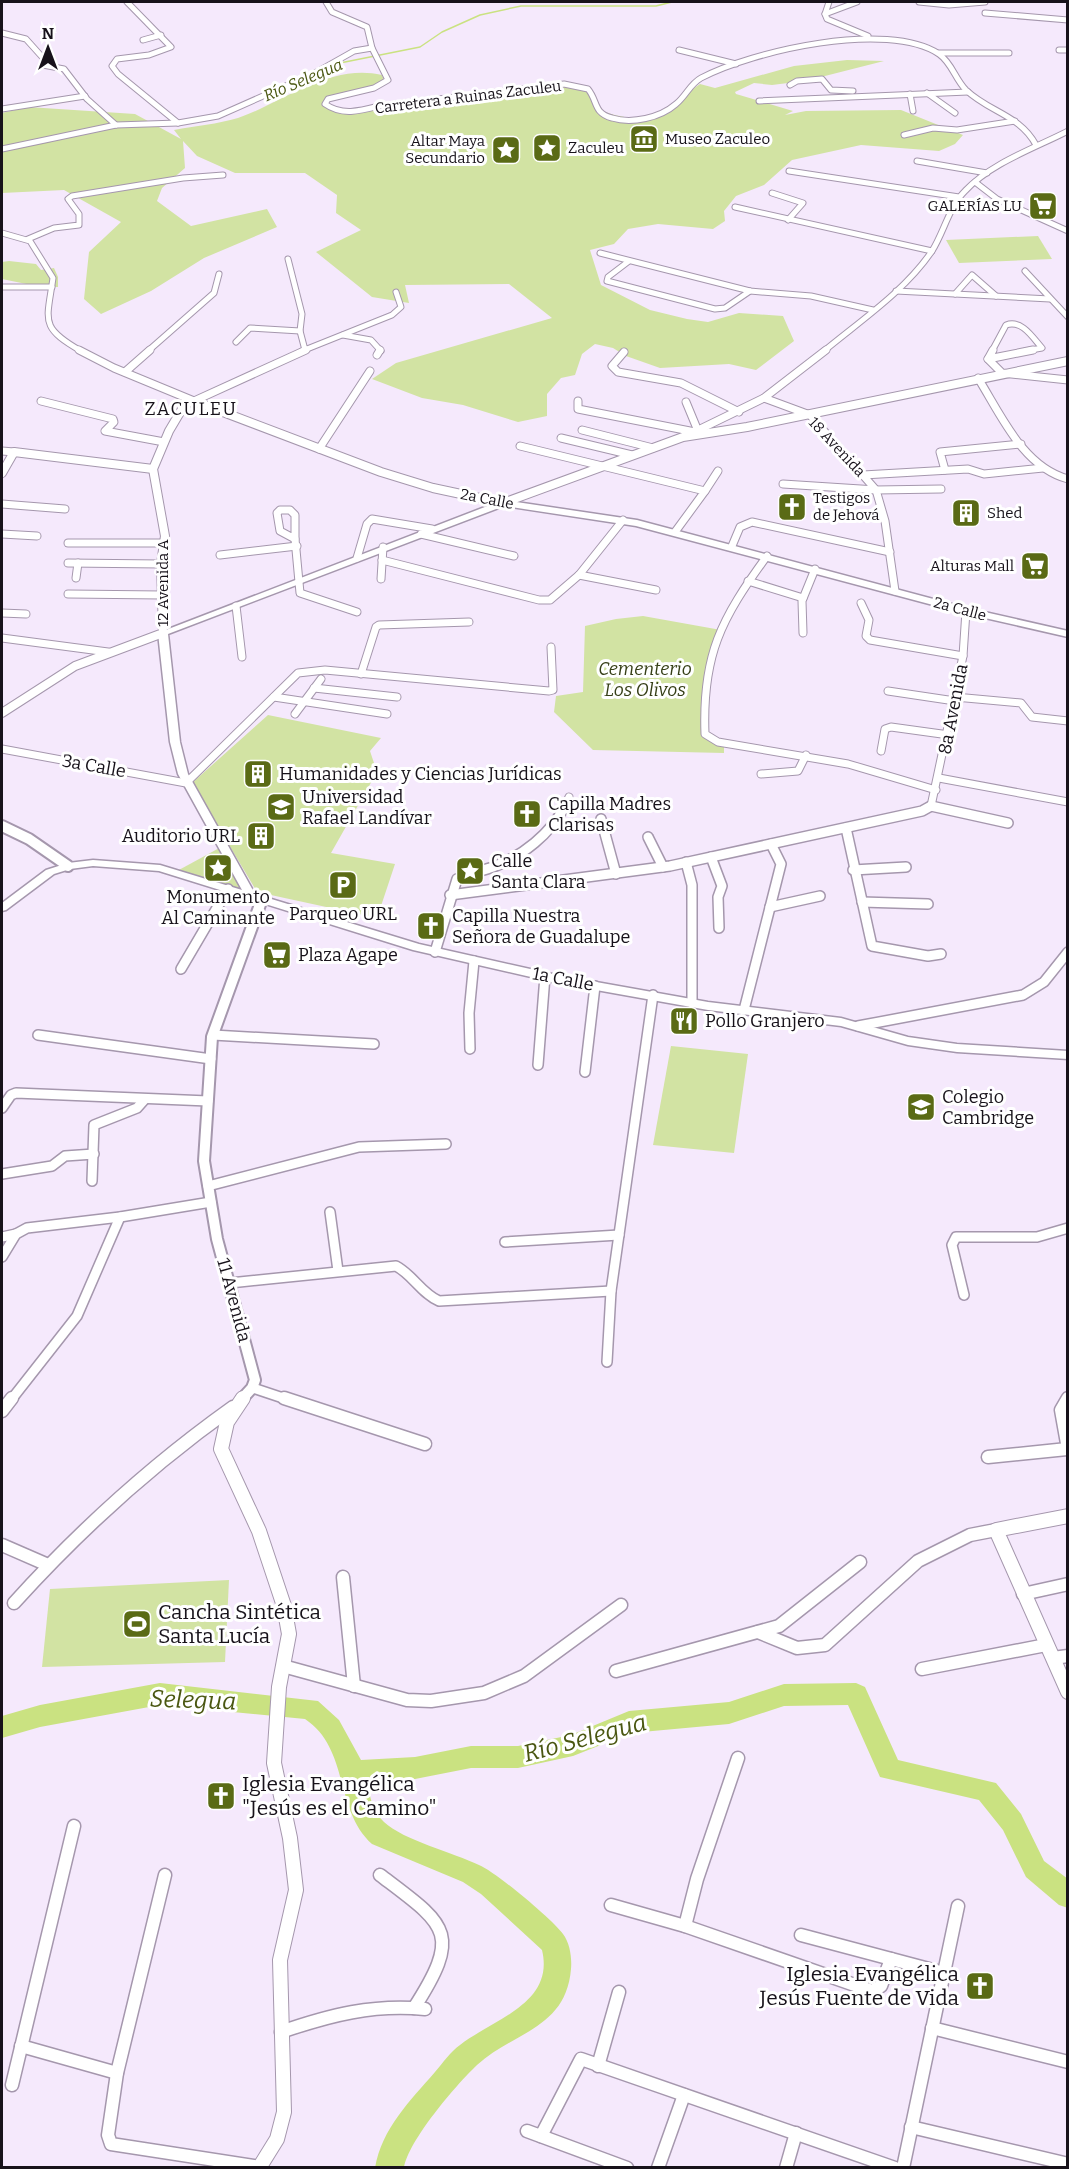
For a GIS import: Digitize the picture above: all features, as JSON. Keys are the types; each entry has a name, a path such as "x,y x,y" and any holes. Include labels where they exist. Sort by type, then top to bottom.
{"main road":[{"name":"2a Calle","path":"503,503 623,520 675,532 966,611 1068,634"},
{"path":"163,633 503,503"},
{"name":"12 Avenida A","path":"163,633 175,742 186,783 257,898"},
{"name":"1a Calle","path":"68,866 93,863 160,868 435,952 595,986 692,1003 858,1026 890,1037 928,1044 1068,1055"},
{"path":"2,908 50,872 68,866"}],"street":[{"path":"127,2 171,47 149,55 117,59 112,64 118,75 178,123"},
{"name":"Carretera a Ruinas Zaculeu","path":"326,2 332,12 367,27 375,54 388,80 374,88 328,99 325,104 332,110 345,113 564,84 586,88 590,92 595,108 608,117 635,120 672,106 679,101 691,85 702,77 736,64 796,48 842,40 881,39 906,43 938,53 1008,53"},
{"path":"828,2 825,14 827,19 846,29 881,39"},
{"path":"825,14 857,2"},
{"path":"920,2 949,5 985,2"},
{"path":"985,13 1068,20"},
{"path":"2,34 26,39 44,59 42,64 64,69 85,96 116,125"},
{"path":"143,40 161,35"},
{"path":"679,50 736,64"},
{"path":"1059,50 1068,50"},
{"path":"2,150 116,125 178,123 218,116 315,74 354,51 375,54"},
{"path":"938,53 951,65 957,80 968,92 1024,126 1036,145"},
{"path":"790,85 797,81 822,80 831,90 856,91 860,96"},
{"path":"759,101 968,92"},
{"path":"927,93 955,113"},
{"path":"910,94 913,111"},
{"path":"2,109 85,96"},
{"path":"795,99 796,107"},
{"path":"904,135 933,128 957,130 1015,121"},
{"path":"503,503 683,437 764,398 896,291 932,251 959,197 975,182 1036,145 1068,131"},
{"path":"917,161 987,173"},
{"path":"789,171 959,197"},
{"path":"2,233 28,239 54,228 79,225 81,223 79,214 68,199 72,196 183,178 223,175"},
{"path":"975,182 997,199 1068,231"},
{"path":"772,193 803,203 788,220"},
{"path":"735,207 932,251"},
{"path":"2,286 52,286 53,278 28,239"},
{"path":"600,253 750,291 811,296 870,312"},
{"path":"288,259 302,314 300,331 306,350"},
{"path":"629,261 608,277 608,282 715,309 725,308 750,291"},
{"path":"1025,271 1068,317"},
{"path":"125,372 214,292 219,274"},
{"path":"955,294 972,275 996,296"},
{"name":"2a Calle","path":"52,286 47,316 49,325 71,346 125,372 319,449 433,488 503,503"},
{"path":"896,291 1050,299"},
{"path":"2,451 153,469 183,406 397,311 401,307 396,292"},
{"path":"738,299 800,298 870,312"},
{"path":"1011,323 1022,326 1042,346 988,359 1006,325 1011,323"},
{"path":"236,342 250,328 300,331"},
{"path":"341,335 358,336 377,345 381,349 377,355"},
{"path":"624,352 612,366 618,372 681,383 739,412"},
{"path":"988,359 1002,373 1068,380"},
{"path":"683,437 701,436 810,416 978,378 1068,361"},
{"path":"319,449 370,371"},
{"path":"978,378 1002,414 1009,431 1020,444 1043,468 1060,479 1068,479"},
{"name":"18 Avenida","path":"764,398 810,416 876,490 896,591"},
{"path":"41,400 113,419 114,423 105,431 164,442"},
{"path":"578,401 576,405 578,409 696,431"},
{"path":"686,402 696,431"},
{"path":"582,430 653,448"},
{"path":"561,438 632,455"},
{"path":"945,470 940,452 1020,444"},
{"path":"520,446 705,490"},
{"path":"2,473 14,452"},
{"path":"863,475 945,470 971,470 976,474 984,474 1043,468"},
{"name":"12 Avenida A","path":"153,469 164,543 161,564 163,633"},
{"path":"675,532 718,471"},
{"path":"783,484 876,490 941,489"},
{"path":"2,504 65,509"},
{"path":"357,558 368,524 372,519 432,530"},
{"path":"382,560 539,600 550,600 579,575 623,520"},
{"path":"732,546 740,527 752,522 890,552"},
{"path":"2,534 37,536"},
{"path":"421,534 514,556"},
{"path":"220,555 296,542 294,569 303,596 357,612"},
{"path":"68,543 164,543"},
{"path":"381,579 383,547"},
{"path":"767,556 723,619 705,678 705,734 718,742 849,764 936,790"},
{"path":"68,563 161,564"},
{"path":"76,579 78,563"},
{"path":"803,633 803,598 815,569"},
{"path":"579,575 656,590"},
{"path":"748,581 803,598"},
{"path":"68,594 162,595"},
{"path":"861,603 869,620 866,636 870,640 963,656"},
{"path":"236,606 242,657"},
{"name":"8a Avenida","path":"932,806 949,735 963,656 966,611"},
{"path":"2,613 26,614"},
{"path":"360,674 376,627 380,625 469,622"},
{"path":"2,713 75,666 163,633"},
{"path":"2,638 108,652"},
{"path":"186,783 303,671 360,674 486,688 549,691 553,690 551,647"},
{"path":"295,714 321,679"},
{"path":"314,688 397,697"},
{"path":"888,691 955,699 1021,703 1025,705 1032,717 1068,721"},
{"path":"274,697 387,714"},
{"path":"881,751 885,731 891,727 949,735"},
{"name":"3a Calle","path":"2,749 186,783"},
{"path":"760,774 798,771 806,755"},
{"path":"939,778 1068,802"},
{"path":"435,952 450,895 457,879 497,865 541,838 553,826 569,797"},
{"path":"450,895 663,867 922,811 932,806 1008,823"},
{"path":"601,819 616,874"},
{"path":"2,826 29,839 68,866"},
{"path":"846,828 853,870 872,946 928,956 940,954"},
{"path":"648,837 663,867"},
{"path":"744,1010 781,864 771,844"},
{"path":"711,857 722,886 718,897 719,928"},
{"path":"686,862 692,885 692,1003"},
{"path":"853,870 906,867"},
{"path":"181,969 228,889"},
{"path":"770,907 820,896"},
{"name":"11 Avenida","path":"253,1388 254,1373 230,1283 204,1161 213,1035 257,898"},
{"path":"862,902 928,904"},
{"path":"858,1026 1023,995 1044,982 1068,952"},
{"path":"470,1048 469,1012 474,961"},
{"path":"538,1065 545,976"},
{"path":"585,1072 595,986"},
{"path":"607,1362 611,1291 653,995"},
{"path":"38,1035 211,1059"},
{"path":"213,1035 374,1044"},
{"path":"2,1108 11,1095 16,1093 208,1101"},
{"path":"92,1181 94,1125 137,1108 145,1099"},
{"path":"208,1186 359,1147 447,1144"},
{"path":"2,1174 52,1166 65,1156 94,1154"},
{"path":"2,1237 16,1234 27,1228 120,1217 211,1202"},
{"path":"330,1212 339,1271"},
{"path":"2,1411 77,1316 120,1217"},
{"path":"964,1295 952,1245 956,1237 1009,1239 1037,1237 1068,1228"},
{"path":"2,1257 16,1234"},
{"path":"506,1242 619,1235"},
{"path":"230,1283 396,1266 406,1272 423,1293 439,1301 611,1291"},
{"path":"14,1603 48,1565 168,1454 236,1406 253,1388 425,1444"},
{"path":"987,1457 1067,1449 1061,1410 1068,1398"},
{"path":"165,1875 117,2073 108,2135 111,2144 260,2167 277,2139 284,2112 280,1960 296,1890 291,1838 274,1763 279,1687 289,1634 284,1606 259,1531 221,1449 220,1439 236,1406"},
{"path":"758,1632 797,1648 825,1645 918,1561 970,1535 1068,1516"},
{"path":"996,1530 1068,1692"},
{"path":"2,1545 48,1565"},
{"path":"616,1671 787,1622 860,1562"},
{"path":"343,1577 354,1686"},
{"path":"1023,1594 1068,1584"},
{"path":"283,1666 418,1702 498,1689 524,1676 621,1605"},
{"path":"922,1669 1046,1645"},
{"path":"1053,1658 1068,1656"},
{"path":"685,1926 697,1879 738,1758"},
{"path":"12,2085 74,1826"},
{"path":"281,2032 337,2012 385,2005 419,2008 443,1960 445,1946 443,1937 440,1928 426,1910 380,1875"},
{"path":"611,1905 685,1926 873,1991 881,1986 891,1959"},
{"path":"903,2168 958,1906"},
{"path":"801,1935 944,1973"},
{"path":"598,2066 619,1992"},
{"path":"932,2028 1068,2062"},
{"path":"21,2046 117,2073"},
{"path":"541,2136 581,2060 895,2168"},
{"path":"658,2168 684,2095"},
{"path":"911,2127 1068,2164"},
{"path":"527,2131 627,2168"},
{"path":"786,2168 796,2133"}],"green space":[{"name":"Zaculeu","path":"847,60 884,61 820,79 772,85 754,83 735,92 793,111 785,115 806,111 901,110 963,135 955,144 939,151 861,145 792,160 764,185 736,196 724,211 725,221 713,229 658,224 628,229 614,244 590,250 601,285 650,310 708,322 739,313 783,316 794,341 756,370 729,364 660,368 626,356 613,348 595,344 582,354 575,375 561,378 547,394 547,416 518,422 463,405 422,398 372,379 396,363 552,318 509,284 405,285 409,303 372,297 316,252 361,230 336,213 337,195 305,173 235,173 197,156 183,141 185,168 162,188 157,201 191,226 267,209 277,227 204,258 151,291 101,314 84,299 89,252 121,222 64,190 2,193 2,113 28,107 135,114 181,139 174,130 238,118 326,79 344,74 363,73 382,75 383,83 328,99 325,105 345,113 547,85 586,88 595,108 615,115 636,118 656,115 676,106 700,84 715,88 794,66"},
{"path":"1038,236 1052,259 959,263 946,240"},
{"path":"2,262 36,264 41,270 54,268 58,277 58,287 41,287 2,279"},
{"name":"Cementerio Los Olivos","path":"643,616 721,630 703,697 707,739 724,745 724,753 593,750 554,712 556,696 583,692 585,626"},
{"name":"Universidad Rafael Landívar","path":"268,715 381,738 370,751 377,772 331,853 395,864 377,918 257,892 192,783"},
{"path":"223,846 248,894 177,871"},
{"path":"671,1046 748,1054 734,1153 653,1145"},
{"name":"Cancha Sintética Santa Lucía","path":"229,1580 225,1662 42,1667 50,1589"}],"waterway":[{"name":"Río Selegua","path":"335,64 420,47 442,32 480,15 521,6 656,6 672,2"},
{"name":"Río Selegua","path":"296,84 317,75"},
{"name":"Río Selegua","path":"15,149 50,142"},
{"name":"Río Selegua","path":"2,1727 40,1716 160,1694 309,1709 324,1720 347,1755 360,1808 373,1829 381,1836 472,1874 490,1886 554,1943 558,1959 556,1982 546,2002 527,2018 468,2055 406,2128 392,2152 389,2168"},
{"name":"Río Selegua","path":"353,1771 415,1768 471,1757 518,1757 573,1745 629,1722 729,1713 784,1695 856,1694 889,1769 987,1791 1012,1822 1035,1869 1068,1896"}],"place":[{"name":"Museo Zaculeo","path":"644,139"},
{"name":"Zaculeu","path":"547,148"},
{"name":"Altar Maya Secundario","path":"506,150"},
{"name":"GALERÍAS LU","path":"1043,206"},
{"name":"Testigos de Jehová","path":"792,507"},
{"name":"Shed","path":"966,513"},
{"name":"Alturas Mall","path":"1035,566"},
{"name":"Humanidades y Ciencias Jurídicas","path":"258,774"},
{"name":"Universidad Rafael Landívar","path":"281,807"},
{"name":"Capilla Madres Clarisas","path":"527,814"},
{"name":"Auditorio URL","path":"261,836"},
{"name":"Monumento Al Caminante","path":"218,868"},
{"name":"Calle Santa Clara","path":"470,871"},
{"name":"Parqueo URL","path":"343,885"},
{"name":"Capilla Nuestra Señora de Guadalupe","path":"431,926"},
{"name":"Plaza Agape","path":"277,955"},
{"name":"Pollo Granjero","path":"684,1021"},
{"name":"Colegio Cambridge","path":"921,1107"},
{"name":"Cancha Sintética Santa Lucía","path":"137,1624"},
{"name":"Iglesia Evangélica \"Jesús es el Camino\"","path":"221,1796"},
{"name":"Iglesia Evangélica Jesús Fuente de Vida","path":"980,1986"}],"district":[{"name":"ZACULEU","path":"191,409"}],"water label":[{"name":"Selegua","path":"193,1700"}]}
